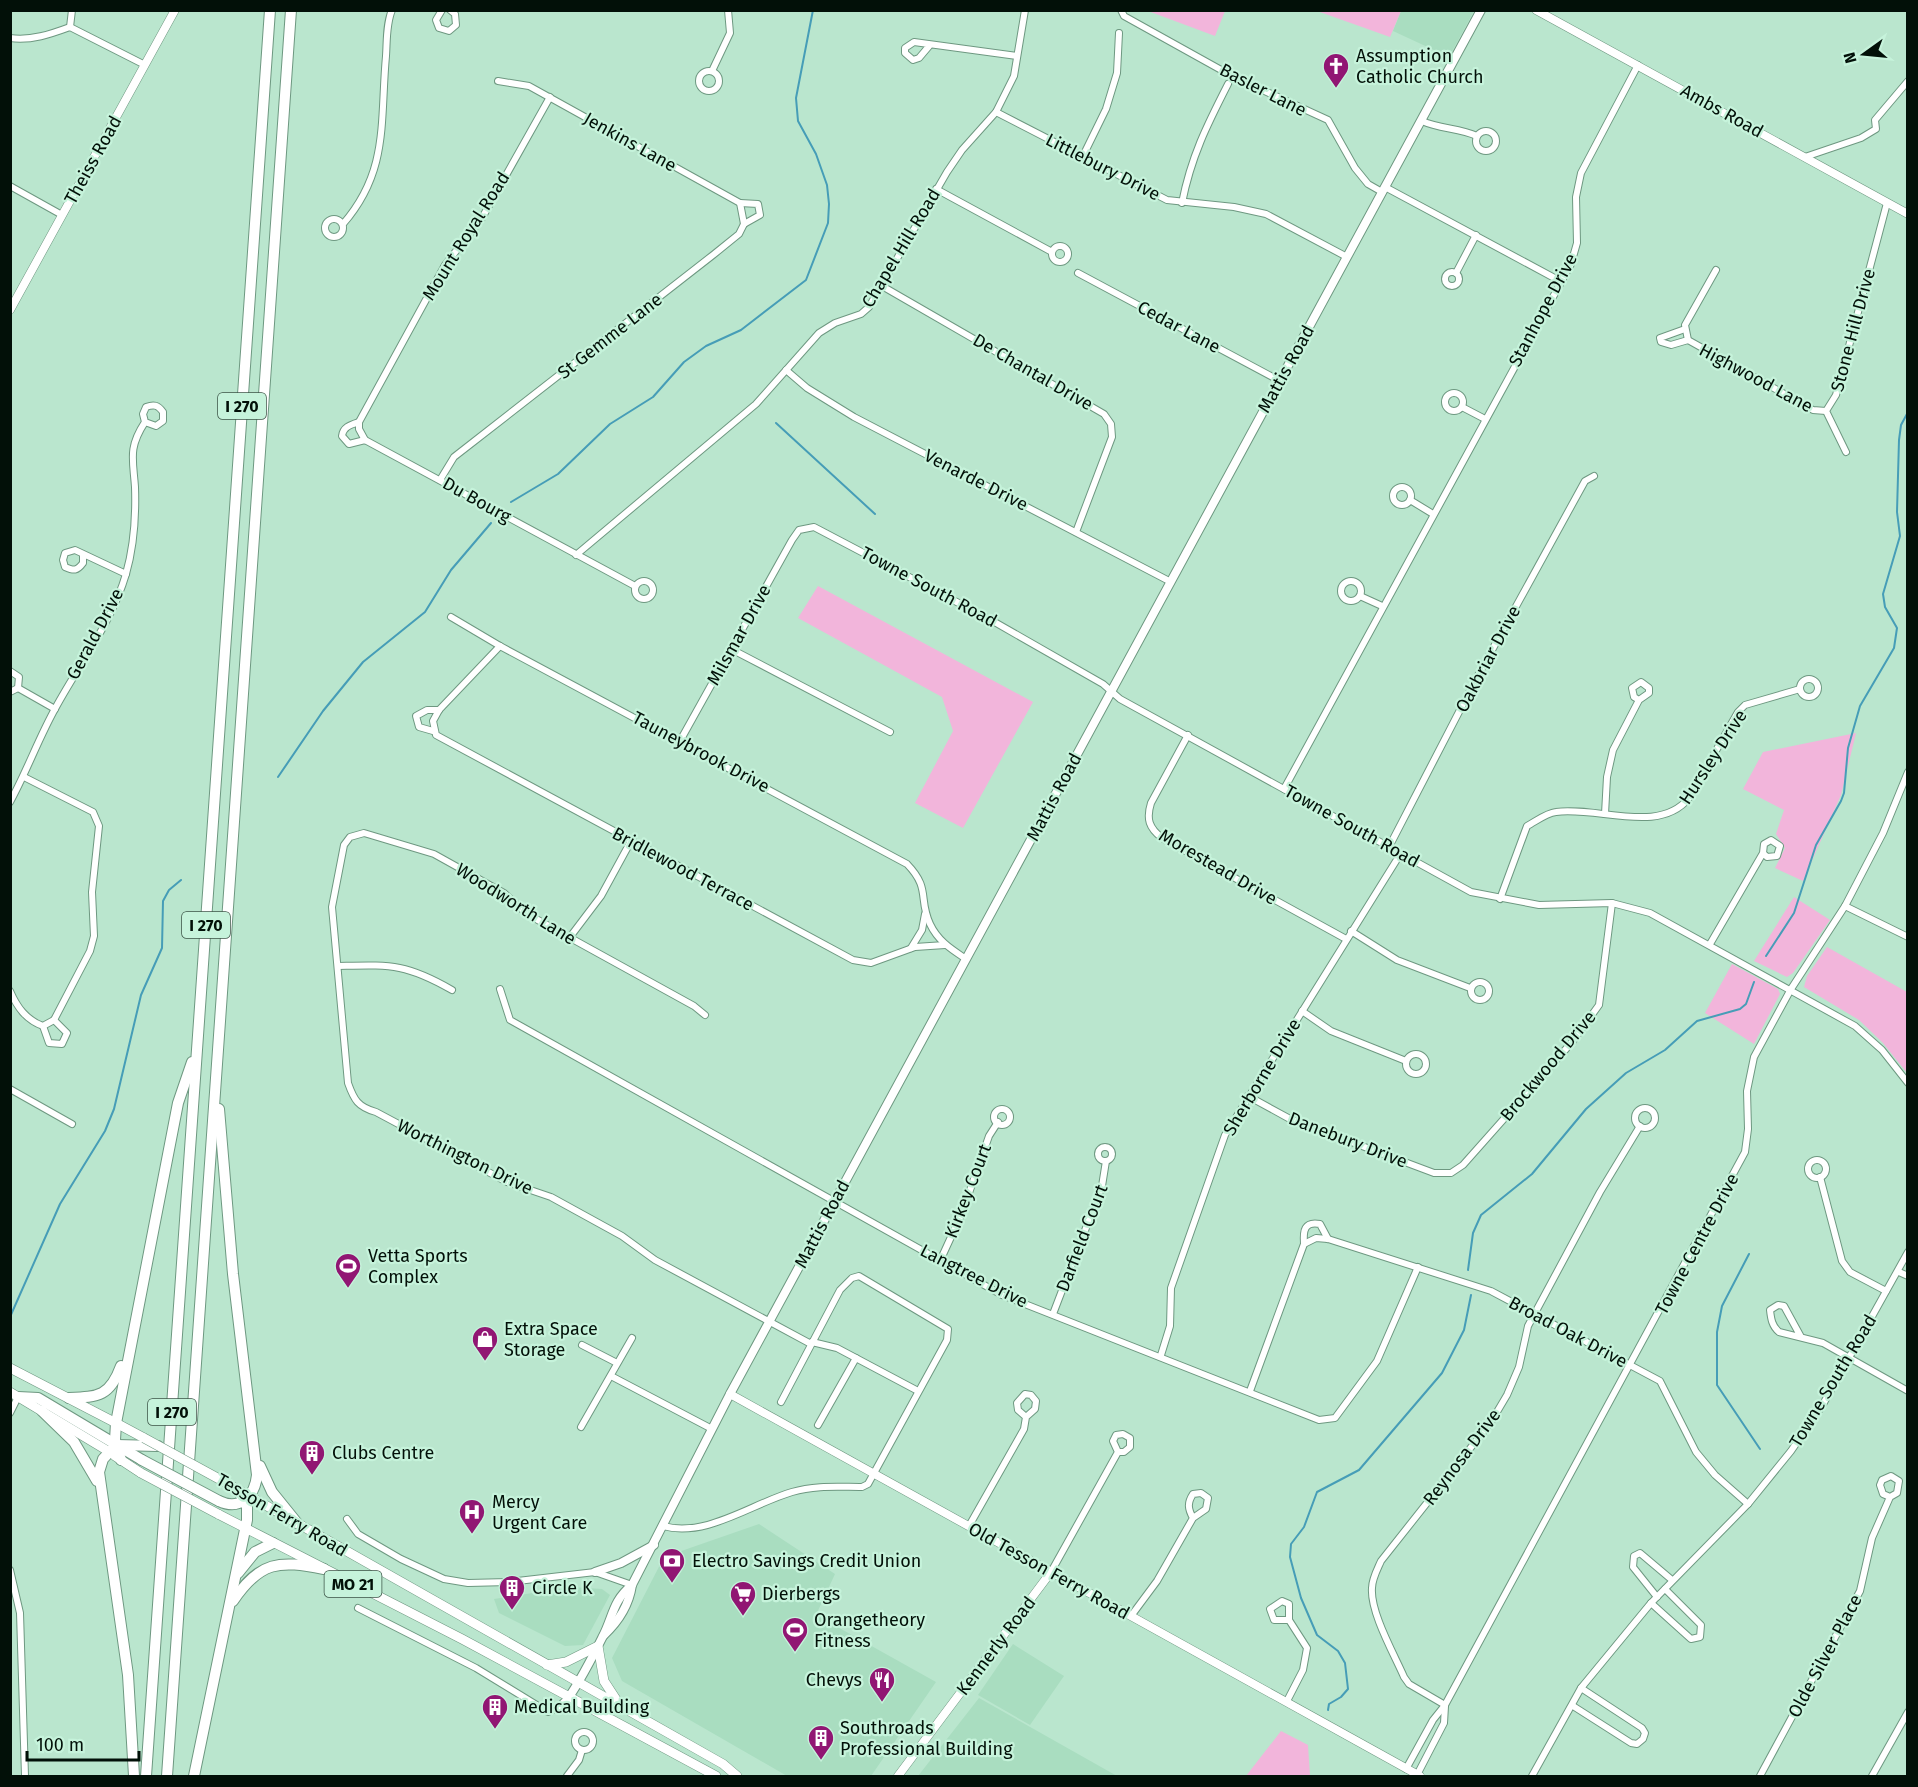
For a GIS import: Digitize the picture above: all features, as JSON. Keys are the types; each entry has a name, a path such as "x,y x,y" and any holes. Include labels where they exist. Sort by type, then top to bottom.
{"highway":[{"name":"I 270","path":"146,1776 270,10"},
{"name":"I 270","path":"167,1776 291,10"},
{"path":"134,1776 125,1648 99,1485 101,1464 112,1448 130,1343 178,1103 197,1047"},
{"path":"14,1394 38,1398 112,1448 142,1460 219,1501 232,1505 247,1498 256,1483 257,1460 233,1274 225,1162 216,1081"},
{"path":"69,1398 92,1397 114,1384 130,1343"},
{"path":"42,1411 74,1442 99,1485"},
{"path":"112,1448 143,1442 158,1446"},
{"path":"112,1448 122,1460"},
{"path":"257,1460 272,1492 297,1523"},
{"path":"194,1776 246,1528 247,1498 238,1490"},
{"path":"236,1575 255,1552 273,1543"},
{"path":"230,1606 245,1583 263,1569 293,1563 324,1569"}],"main road":[{"name":"Mattis Road","path":"569,1697 604,1635 608,1619 622,1593 632,1585 655,1545 730,1394 1481,10"},
{"path":"10,1368 116,1423 143,1442"},
{"path":"14,1394 112,1448"},
{"name":"Tesson Ferry Road","path":"158,1446 238,1490"},
{"name":"Tesson Ferry Road","path":"122,1460 141,1473 218,1514 462,1639 716,1776"},
{"name":"Tesson Ferry Road","path":"247,1498 297,1523 723,1764 737,1776"},
{"path":"595,1572 621,1563 655,1545"},
{"path":"547,1665 566,1662 598,1646 604,1682 622,1707"}],"street":[{"path":"70,27 72,10"},
{"name":"Theiss Road","path":"10,310 175,10"},
{"path":"343,224 366,192 379,157 384,80 392,10"},
{"path":"437,12 436,20 439,28 448,31 456,25 455,14 450,10"},
{"path":"712,71 729,33 728,10"},
{"name":"Chapel Hill Road","path":"576,555 756,404 819,333 835,323 861,315 882,286 936,189 962,150 996,112 1014,76 1025,10"},
{"name":"Basler Lane","path":"1121,10 1124,16 1232,76 1328,120 1368,184 1384,189"},
{"name":"Ambs Road","path":"1536,10 1908,214"},
{"path":"10,38 22,39 52,34 70,27 145,65"},
{"path":"1082,158 1106,109 1114,82 1119,33"},
{"path":"930,45 1017,56"},
{"name":"Stanhope Drive","path":"1284,789 1571,264 1577,243 1576,197 1581,173 1638,66"},
{"name":"Jenkins Lane","path":"498,81 529,86 740,203"},
{"path":"1805,157 1861,138 1876,129 1875,120 1908,81"},
{"path":"1182,203 1189,168 1197,145 1228,84"},
{"name":"Mount Royal Road","path":"359,422 445,265 482,218 549,97"},
{"name":"Littlebury Drive","path":"996,112 1154,194 1182,203 1234,207 1266,214 1347,257"},
{"path":"1422,121 1433,126 1465,131 1477,136"},
{"path":"10,186 62,215"},
{"path":"936,189 1052,252"},
{"path":"1384,189 1476,235 1560,281"},
{"path":"740,203 744,224"},
{"name":"St Gemme Lane","path":"440,480 454,457 713,255 739,234 744,224 756,219 761,210 758,204 740,203"},
{"name":"Stone Hill Drive","path":"1846,452 1826,411 1836,395 1887,203"},
{"path":"1456,273 1476,235"},
{"name":"Highwood Lane","path":"1716,270 1686,335 1813,410 1826,411"},
{"name":"Cedar Lane","path":"1078,273 1280,381"},
{"name":"De Chantal Drive","path":"882,286 1104,414 1111,424 1113,437 1076,532"},
{"name":"Venarde Drive","path":"786,370 807,388 854,417 1171,582"},
{"path":"1462,407 1485,419"},
{"name":"Gerald Drive","path":"10,802 55,709 108,617 126,574 134,537 135,486 131,461 137,434 145,422"},
{"path":"359,422 359,429 365,440"},
{"name":"Du Bourg","path":"359,422 347,426 342,436 349,444 365,440 635,586"},
{"name":"Oakbriar Drive","path":"1389,847 1475,681 1563,520 1585,481 1594,476"},
{"path":"1410,500 1433,514"},
{"name":"Towne South Road","path":"799,530 814,527 847,543 1001,626 1188,735 1471,892 1539,905 1612,903 1650,913 1710,944 1855,1026 1882,1050 1908,1083"},
{"name":"Milsmar Drive","path":"680,741 799,530"},
{"path":"82,555 126,574"},
{"path":"1360,596 1382,606"},
{"name":"Tauneybrook Drive","path":"451,616 500,646 907,864 922,882 930,923 945,945 966,959"},
{"name":"Bridlewood Terrace","path":"500,646 439,710 433,721 435,735 853,960 871,963 910,949 945,945"},
{"path":"731,649 890,732"},
{"path":"10,671 19,677 18,688"},
{"path":"18,688 55,709"},
{"path":"10,692 18,688"},
{"name":"Hursley Drive","path":"1500,899 1527,826 1554,812 1660,818 1679,810 1738,712 1745,705 1800,689"},
{"path":"1605,814 1607,777 1613,750 1639,700"},
{"name":"Bridlewood Terrace","path":"433,730 419,727 417,716 427,710 439,710"},
{"name":"Morestead Drive","path":"1188,735 1151,803 1148,812 1151,828 1162,838 1346,939"},
{"name":"Towne Centre Drive","path":"1406,1769 1433,1720 1445,1705 1746,1152 1748,1091 1754,1058 1791,989 1845,906 1883,833 1908,772"},
{"path":"24,777 93,812 99,826 92,892 94,936 90,951 54,1020 43,1026"},
{"name":"Woodworth Lane","path":"350,837 364,833 434,854 504,893 527,914 694,1006 705,1015"},
{"name":"Worthington Drive","path":"350,837 344,844 332,907 348,1083 354,1099 361,1107 376,1112 507,1182 551,1197 622,1236 655,1260 770,1321 812,1343 837,1348 918,1391"},
{"path":"570,937 602,896 631,842"},
{"name":"Sherborne Drive","path":"1161,1355 1170,1326 1171,1288 1225,1135 1401,853"},
{"path":"1710,944 1763,853"},
{"name":"Brockwood Drive","path":"1451,1173 1463,1165 1573,1041 1599,1005 1612,903"},
{"path":"1845,906 1908,937"},
{"name":"Tauneybrook Drive","path":"910,949 921,930 926,908"},
{"path":"1351,931 1397,960 1470,988"},
{"path":"338,966 391,965 421,972 452,990"},
{"name":"Langtree Drive","path":"500,988 510,1020 1002,1295 1161,1355 1319,1420 1335,1418 1377,1361 1418,1266"},
{"path":"10,991 25,1015 43,1026 49,1043 62,1044 66,1034 54,1020"},
{"path":"1302,1011 1331,1031 1406,1061"},
{"path":"10,1089 72,1125"},
{"name":"Danebury Drive","path":"1248,1096 1290,1119 1434,1173 1451,1173"},
{"name":"Kirkey Court","path":"940,1261 962,1213 989,1136 998,1122"},
{"name":"Reynosa Drive","path":"1445,1705 1409,1684 1404,1677 1375,1608 1372,1588 1375,1575 1380,1561 1491,1422 1507,1395 1519,1367 1528,1326 1600,1192 1640,1126"},
{"name":"Darfield Court","path":"1053,1314 1102,1186 1106,1161"},
{"path":"1820,1177 1842,1261 1850,1272 1886,1292"},
{"name":"Broad Oak Drive","path":"1250,1391 1304,1244 1303,1231 1312,1222 1320,1224 1328,1239"},
{"name":"Broad Oak Drive","path":"1304,1244 1316,1238 1328,1239 1491,1291 1631,1364 1660,1381 1696,1452 1715,1475 1748,1504"},
{"name":"Towne South Road","path":"1532,1776 1581,1688 1651,1603 1748,1504 1803,1433 1849,1359 1908,1252"},
{"path":"1899,1272 1908,1276"},
{"path":"663,1526 688,1530 811,1488 862,1487 868,1484 875,1475 947,1340 948,1329 859,1276 852,1278 840,1290 781,1402"},
{"path":"1801,1337 1784,1306 1770,1310 1774,1328 1779,1332 1823,1343 1908,1391"},
{"path":"582,1427 632,1338"},
{"path":"582,1345 617,1363"},
{"path":"818,1425 856,1358"},
{"path":"611,1376 712,1429"},
{"path":"10,1413 14,1394"},
{"path":"730,1394 875,1475"},
{"path":"969,1526 975,1520 1024,1429 1026,1417"},
{"path":"1051,1572 1118,1452"},
{"name":"Old Tesson Ferry Road","path":"875,1475 1287,1701 1418,1776"},
{"name":"Olde Silver Place","path":"1760,1776 1860,1591 1872,1538 1890,1497"},
{"path":"1131,1616 1157,1581 1193,1518"},
{"path":"347,1519 358,1534 433,1575 468,1583 509,1582 595,1572 632,1585"},
{"path":"1657,1597 1633,1567 1634,1556 1640,1553 1645,1556 1672,1580"},
{"path":"10,1570 20,1613 25,1776"},
{"name":"Kennerly Road","path":"898,1776 1051,1572"},
{"path":"1651,1603 1683,1635 1690,1639 1700,1637 1701,1625 1665,1589"},
{"path":"358,1608 476,1668 548,1712 556,1709 569,1697"},
{"path":"1287,1701 1303,1670 1307,1648 1289,1620"},
{"path":"1573,1706 1631,1743 1637,1744 1643,1739 1645,1733 1642,1728 1581,1688"},
{"name":"Towne Centre Drive","path":"1418,1776 1444,1723 1445,1705"},
{"path":"1872,1776 1908,1712"},
{"path":"567,1776 579,1760 582,1750"}],"shaded area":[{"path":"1401,10 1390,37 1317,11"},
{"path":"1148,11 1225,11 1215,36"},
{"path":"1401,11 1474,11 1449,57 1393,31"},
{"path":"818,586 1033,702 963,828 915,803 953,731 942,697 798,618"},
{"path":"1856,733 1841,795 1803,881 1775,868 1785,848 1776,834 1784,810 1743,789 1763,752"},
{"path":"1794,897 1830,920 1793,973 1787,977 1754,961"},
{"path":"1827,947 1907,992 1907,1073 1883,1043 1859,1020 1804,987 1807,976"},
{"path":"1732,964 1778,989 1780,994 1754,1044 1705,1013"},
{"path":"759,1524 835,1574 816,1615 936,1682 871,1776 787,1776 622,1681 612,1658 664,1557"},
{"path":"572,1587 602,1589 610,1595 583,1645 565,1646 499,1613 494,1599"},
{"path":"1013,1644 1064,1676 1030,1725 978,1695"},
{"path":"979,1698 1117,1776 918,1776"},
{"path":"1281,1731 1308,1745 1310,1776 1246,1776"}],"waterway":[{"path":"511,502 558,474 610,424 653,397 684,362 706,346 741,330 806,280 828,223 829,204 827,185 816,154 798,121 796,98 813,10"},
{"path":"1766,956 1794,913 1816,845 1841,801 1844,793 1848,748 1860,706 1894,648 1897,628 1885,607 1883,594 1900,536 1897,512 1899,440 1901,425 1908,412"},
{"path":"776,423 875,514"},
{"path":"278,777 323,711 363,662 425,612 451,570 491,523"},
{"path":"10,1317 60,1204 105,1131 114,1109 141,995 162,948 163,901 169,890 181,880"},
{"path":"1468,1270 1473,1233 1481,1215 1532,1174 1586,1109 1626,1073 1665,1050 1697,1021 1740,1009 1746,1004 1754,982"},
{"path":"1749,1254 1722,1306 1717,1332 1717,1385 1760,1449"},
{"path":"1328,1710 1329,1704 1341,1697 1348,1689 1345,1663 1338,1651 1317,1635 1301,1598 1290,1557 1291,1544 1304,1527 1317,1492 1359,1470 1442,1373 1464,1330 1471,1295"}],"place":[{"name":"Assumption Catholic Church","path":"1336,89"},
{"name":"Vetta Sports Complex","path":"348,1289"},
{"name":"Extra Space Storage","path":"485,1362"},
{"name":"Clubs Centre","path":"312,1476"},
{"name":"Mercy Urgent Care","path":"472,1535"},
{"name":"Electro Savings Credit Union","path":"672,1584"},
{"name":"Circle K","path":"512,1611"},
{"name":"Dierbergs","path":"743,1617"},
{"name":"Orangetheory Fitness","path":"795,1653"},
{"name":"Chevys","path":"882,1703"},
{"name":"Medical Building","path":"495,1730"},
{"name":"Southroads Professional Building","path":"821,1761"}]}
